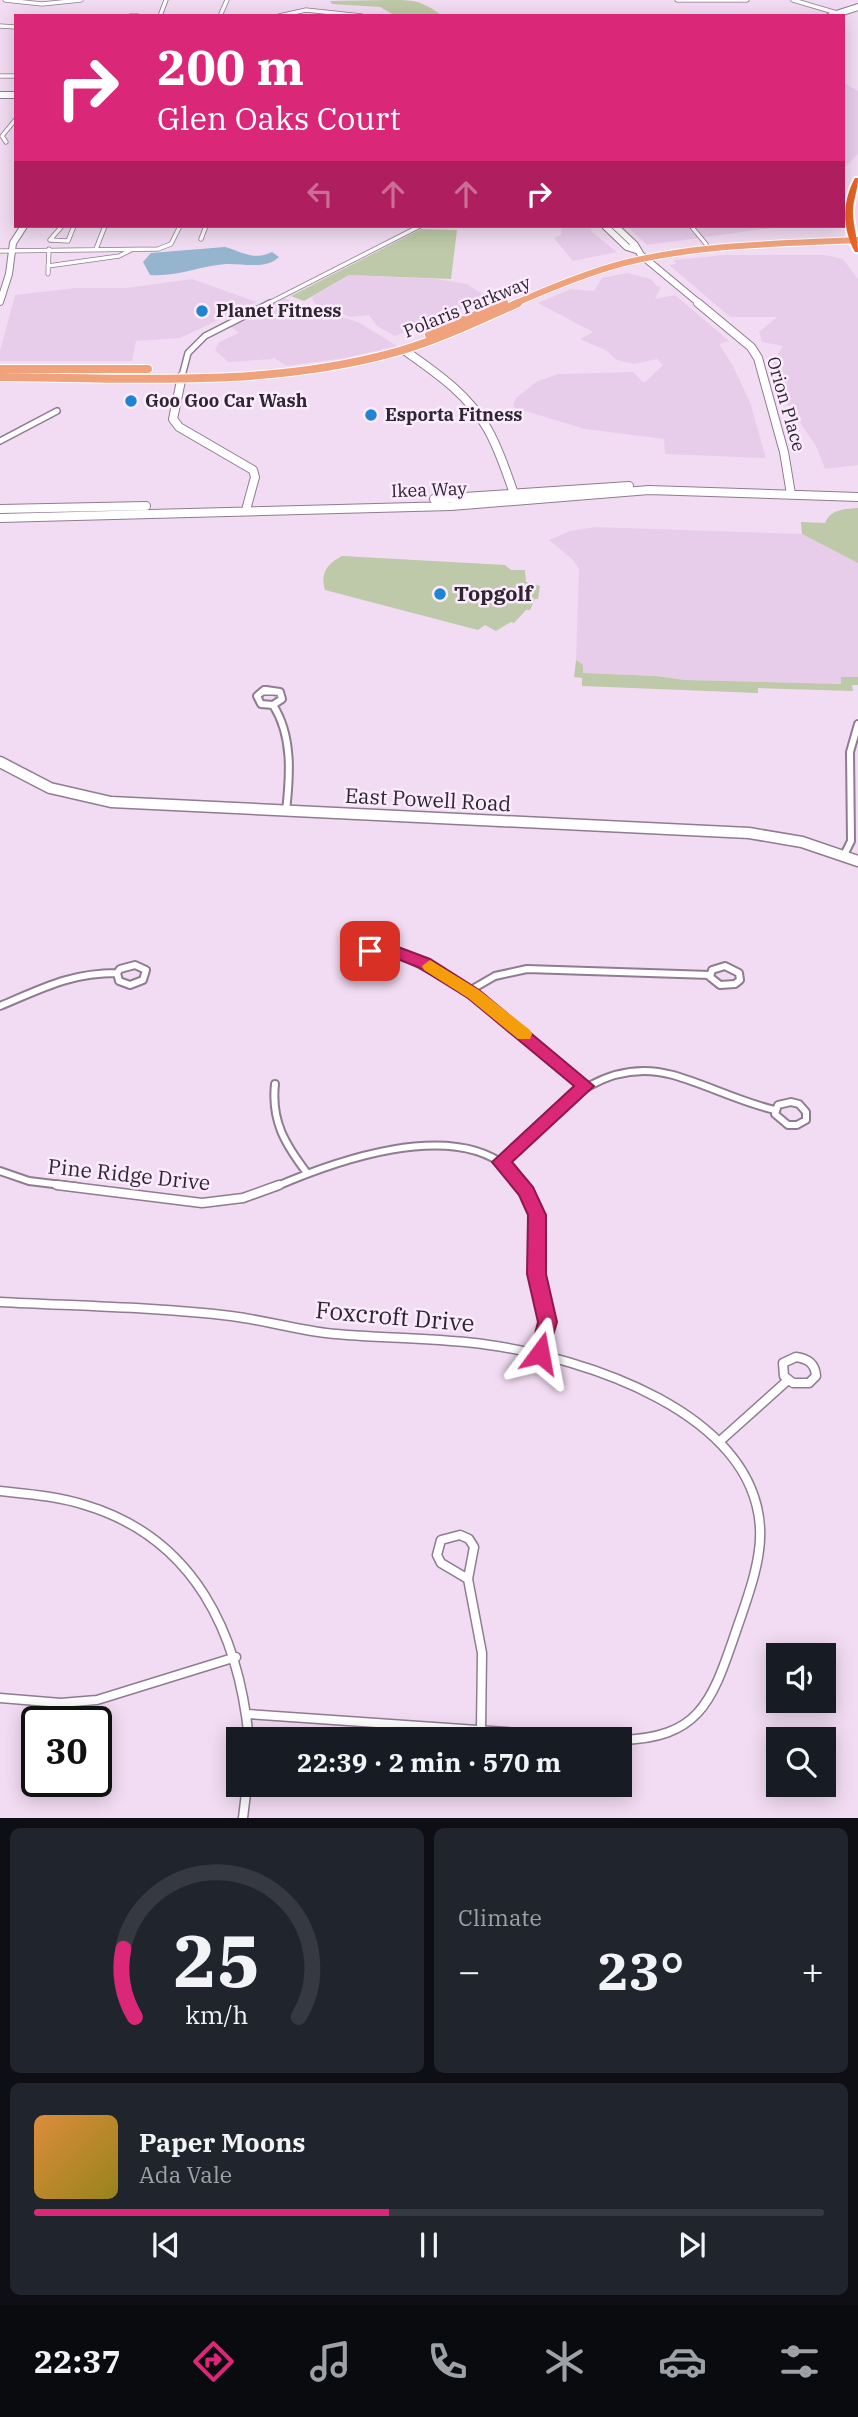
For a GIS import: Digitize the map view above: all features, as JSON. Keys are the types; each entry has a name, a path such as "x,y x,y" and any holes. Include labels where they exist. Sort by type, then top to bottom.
{"highway":[{"path":"858,180 850,195 848,208 858,250"}],"main road":[{"path":"837,13 858,7"},
{"path":"0,302 10,270 13,237 22,228"},
{"path":"11,247 28,228"},
{"name":"Orion Place","path":"607,228 751,347 759,362 784,452 790,491"},
{"name":"Orion Place","path":"617,228 635,245 641,255"},
{"name":"Polaris Parkway","path":"0,369 182,373 293,366 377,351 442,330 570,274 641,255 706,244 855,237"},
{"name":"Polaris Parkway","path":"0,377 300,371 349,364 404,350 455,332 583,276 641,255 855,237"},
{"path":"404,350 478,413 488,429 515,498"},
{"path":"182,373 173,419 179,427 253,470 255,477 247,507"},
{"name":"Ikea Way","path":"0,509 451,506 515,498 649,491 858,490"},
{"name":"Ikea Way","path":"790,491 858,497"},
{"name":"Ikea Way","path":"0,518 247,507"},
{"name":"East Powell Road","path":"0,762 39,784 94,800 750,833 802,842 858,861"}],"street":[{"path":"5,0 42,4 81,0"},
{"path":"677,0 747,0"},
{"path":"793,0 837,13"},
{"path":"809,3 816,0"},
{"path":"285,14 293,11 352,14"},
{"path":"6,142 2,136 14,121"},
{"path":"60,228 50,240 68,241 73,228"},
{"path":"96,249 103,228"},
{"path":"0,251 11,247 165,247 174,240 179,228"},
{"path":"201,239 205,228"},
{"path":"182,373 188,353 205,336 416,228"},
{"path":"693,228 706,244"},
{"path":"48,274 49,249"},
{"path":"48,266 109,258 127,254 131,249"},
{"path":"0,441 57,411"},
{"path":"273,705 280,716 291,772 286,811"},
{"path":"844,855 851,841 850,752 858,724"},
{"path":"382,947 418,959 469,991 585,1086"},
{"path":"0,1006 62,979 88,973 117,973 124,966 135,965 146,972 143,980 130,985 118,981 117,973"},
{"path":"725,966 736,970 740,976 735,984 724,986 715,983 710,975 714,968 725,966"},
{"path":"469,991 495,976 527,969 710,975"},
{"path":"540,1353 548,1322 536,1274 537,1215 527,1192 501,1162 585,1086 623,1073 659,1072 683,1078 745,1103 775,1110"},
{"path":"275,1084 272,1108 276,1126 307,1173"},
{"path":"791,1102 804,1108 807,1116 802,1123 788,1125 778,1119 775,1110 780,1104 791,1102"},
{"name":"Pine Ridge Drive","path":"0,1171 37,1183 114,1190 198,1203 249,1197 348,1159 431,1146 482,1153 501,1162"},
{"name":"Foxcroft Drive","path":"0,1302 223,1315 324,1332 467,1342 540,1353 611,1377 687,1417 720,1441 738,1465 752,1491 760,1534 751,1581 719,1680 702,1710 674,1730 644,1739 632,1739"},
{"path":"802,1357 815,1367 816,1376 809,1383 798,1385 788,1380 782,1368 786,1360 802,1357"},
{"path":"720,1441 788,1380"},
{"path":"0,1491 42,1495 88,1505 125,1520 169,1550 204,1593 236,1657 248,1727"},
{"path":"468,1579 438,1559 438,1544 448,1536 460,1535 472,1543 475,1552 468,1566 468,1579 481,1633 484,1660 481,1727"},
{"path":"0,1698 61,1703 97,1700 236,1657"},
{"name":"Foxcroft Drive","path":"248,1714 450,1727"},
{"path":"243,1818 246,1797"}],"shaded area":[{"path":"845,84 858,91 858,154 845,167"},
{"path":"562,228 591,228 617,252 573,261 554,238 561,235"},
{"path":"629,228 772,228 647,245"},
{"path":"724,255 825,255 843,259 858,279 858,465 825,469 816,446 783,398 775,382 773,362 783,346 762,342 759,332 777,317 730,317 669,265 676,264 674,260"},
{"path":"627,273 651,279 661,287 655,299 675,295 729,341 719,344 750,402 766,458 665,454 664,439 585,429 515,408 513,405 516,398 536,382 558,374 633,372 644,383 663,365 657,359 634,364 617,360 607,351 580,339 593,332 538,303 571,289 594,291 602,278"},
{"path":"350,275 436,279 467,284 488,298 395,336 377,326 369,315 350,317 314,303 312,297"},
{"path":"192,279 257,302 180,338 136,341 132,361 0,361 0,351 15,295 76,288 125,288"},
{"path":"280,297 358,322 397,346 345,358 286,366 273,357 228,362 215,350 219,342 239,333 227,324"},
{"path":"595,527 802,534 858,563 858,677 841,677 842,684 685,680 582,673 576,660 579,569 573,560 549,540 570,531"}],"green space":[{"path":"404,0 417,2 440,14 392,14 380,7 332,4 330,1"},
{"path":"421,229 457,230 451,279 349,275 304,301 291,296"},
{"path":"858,508 858,563 802,534 801,522 825,523 834,512"},
{"name":"Topgolf","path":"342,556 505,565 511,570 525,570 526,582 540,586 538,599 535,599 530,610 526,610 514,623 511,622 496,631 485,625 478,630 325,590 323,579 326,570"},
{"path":"576,660 583,665 583,673 685,680 841,684 841,677 858,677 858,685 852,685 853,691 758,688 758,693 582,686 582,678 574,677"}],"water":[{"path":"225,247 254,256 272,252 279,257 261,265 226,264 160,275 150,275 143,262 151,253"}],"slow traffic":[{"path":"430,966 473,994 524,1034"}],"place":[{"name":"Planet Fitness","path":"202,311"},
{"name":"Goo Goo Car Wash","path":"131,401"},
{"name":"Esporta Fitness","path":"371,415"},
{"name":"Topgolf","path":"440,594"}],"route":[{"path":"370,951 382,947 424,963 473,994 585,1086 501,1162 527,1192 537,1215 536,1274 548,1322 540,1353"}]}
